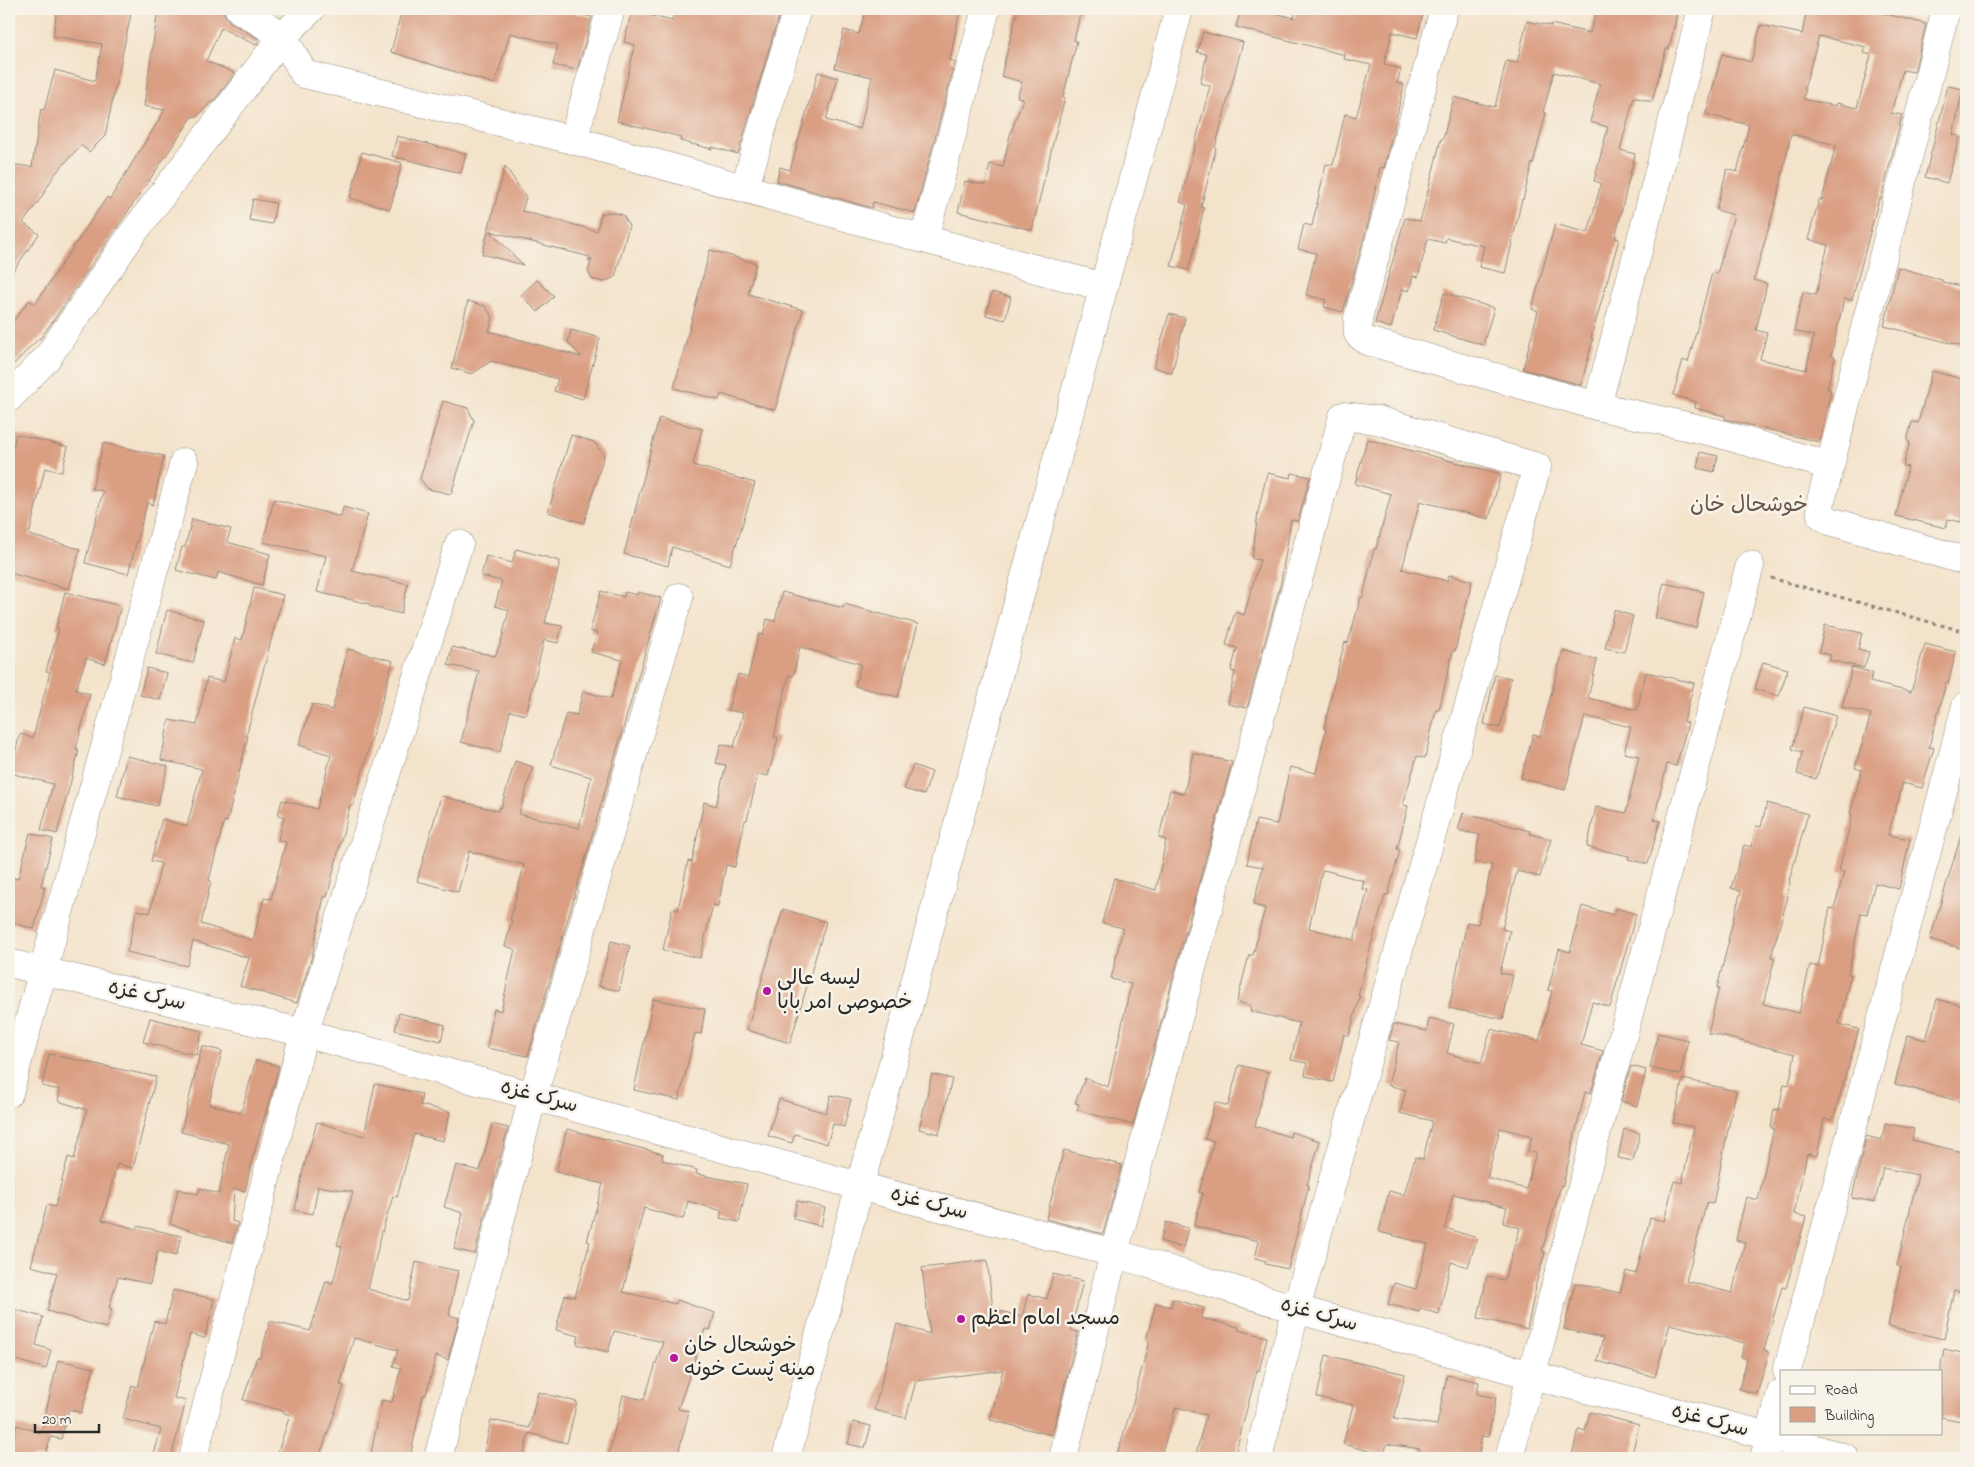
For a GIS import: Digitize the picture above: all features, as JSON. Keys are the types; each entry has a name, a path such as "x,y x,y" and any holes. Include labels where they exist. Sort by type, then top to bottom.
{"street":[{"path":"239,9 283,36 304,74 573,140 924,239 1104,287"},
{"path":"9,398 47,358 133,234 283,36 311,9"},
{"path":"573,140 611,9"},
{"path":"745,187 797,9"},
{"path":"924,239 986,9"},
{"path":"786,1458 1179,9"},
{"path":"1444,9 1358,318 1358,334 1366,340 1597,406 1717,433 1830,466"},
{"path":"1597,406 1702,9"},
{"path":"1946,9 1820,506 1821,515 1830,521 1966,560"},
{"path":"1063,1458 1114,1254 1343,416 1377,420 1537,467 1296,1308 1258,1458"},
{"path":"9,1093 184,462"},
{"path":"193,1458 304,1033 459,544"},
{"path":"1509,1458 1749,568"},
{"path":"438,1458 533,1096 679,597"},
{"path":"1787,1370 1966,706"},
{"name":"سرک غزه","path":"9,963 304,1033 859,1186 1114,1254 1531,1375 1767,1447 1846,1458"},
{"path":"1767,1447 1780,1398"}],"path":[{"path":"1749,568 1966,632"}],"building":[{"path":"57,9 132,9 105,136 89,152 81,145 54,175 41,198 23,223 39,234 9,277 9,164 32,167 41,109 44,110 55,70 95,81 102,44 53,36"},
{"path":"158,9 223,9 225,16 230,22 260,40 256,45 221,28 206,61 235,73 214,101 197,117 193,116 40,339 9,369 9,327 29,300 35,304 107,197 110,199 165,110 144,106"},
{"path":"402,9 562,9 592,17 577,70 553,65 558,45 510,33 495,84 391,52"},
{"path":"675,9 781,9 738,154 680,141 681,137 617,121 635,45 624,42 632,11 672,21"},
{"path":"866,9 960,9 950,60 955,62 915,213 873,202 872,208 777,181 780,167 790,170 818,72 838,78 826,120 860,129 872,77 835,68 844,30 859,34"},
{"path":"1018,9 1081,9 1074,41 1077,41 1063,97 1065,98 1032,230 958,212 965,181 985,185 990,164 1003,167 1010,135 1023,99 1017,97 1022,82 1001,76"},
{"path":"1241,9 1260,9 1294,18 1296,9 1424,9 1417,38 1392,32 1384,64 1401,69 1397,83 1404,85 1384,168 1380,167 1369,220 1343,312 1324,307 1326,300 1306,295 1316,253 1298,249 1304,224 1312,226 1326,164 1333,165 1345,114 1356,117 1371,65 1344,59 1345,55 1236,27"},
{"path":"1597,9 1678,9 1669,49 1666,49 1652,102 1634,97 1620,150 1635,154 1615,238 1619,239 1591,338 1593,339 1581,385 1523,369 1538,311 1532,309 1555,224 1588,233 1601,183 1594,181 1608,127 1590,122 1600,84 1554,72 1543,112 1546,113 1522,199 1505,273 1479,267 1484,246 1446,238 1445,243 1428,239 1418,277 1413,276 1409,291 1402,289 1391,328 1375,323 1405,218 1420,221 1454,97 1495,107 1506,61 1517,63 1527,21 1551,26 1551,24 1590,33"},
{"path":"1807,9 1866,9 1926,24 1914,72 1903,70 1891,113 1902,115 1881,199 1879,199 1852,300 1844,299 1831,356 1835,357 1827,389 1831,390 1819,442 1725,419 1725,416 1695,408 1696,402 1673,395 1683,360 1688,362 1712,273 1717,274 1734,215 1716,210 1727,169 1737,172 1749,125 1706,114 1722,54 1751,62 1761,25 1802,34","holes":["1819,36 1866,47 1864,53 1871,55 1857,108 1837,103 1836,106 1803,99","1791,134 1836,145 1822,200 1819,200 1808,239 1828,245 1816,295 1803,292 1794,331 1814,336 1806,370 1760,359 1767,333 1756,330 1767,284 1754,280 1782,180"]},
{"path":"1203,32 1243,42 1215,148 1201,207 1204,208 1200,229 1188,270 1171,266 1187,205 1180,202 1210,86 1200,83 1207,54 1197,52"},
{"path":"1948,86 1963,89 1953,135 1960,136 1947,183 1925,177"},
{"path":"397,136 466,154 461,173 392,156"},
{"path":"362,152 402,163 390,209 350,198"},
{"path":"505,166 526,197 522,211 597,231 601,214 609,212 623,215 629,226 615,277 604,282 592,279 588,272 592,259 588,262 590,257 490,231 523,265 482,254"},
{"path":"253,199 276,203 272,224 249,220"},
{"path":"710,250 756,263 748,294 803,310 775,410 721,394 719,400 674,388"},
{"path":"1898,267 1942,280 1942,282 1966,287 1966,347 1884,326"},
{"path":"537,280 554,296 538,312 521,295"},
{"path":"992,292 1011,297 1005,320 986,315"},
{"path":"1444,293 1494,308 1483,345 1433,330"},
{"path":"468,301 485,306 493,318 489,331 582,357 568,343 571,330 600,338 583,399 554,391 558,379 491,361 472,374 452,368"},
{"path":"1169,314 1185,318 1172,373 1154,367"},
{"path":"1932,371 1966,380 1966,501 1961,522 1948,519 1946,528 1896,516 1908,467 1903,466 1910,442 1907,441 1912,422 1918,423"},
{"path":"443,401 468,408 474,421 451,494 428,489 420,479"},
{"path":"659,418 702,429 693,465 755,483 730,565 672,547 668,566 624,554"},
{"path":"16,434 68,447 62,472 45,468 29,535 80,549 69,589 9,573 9,465"},
{"path":"571,435 594,442 604,455 584,523 548,512"},
{"path":"1367,439 1501,474 1489,519 1420,501 1402,569 1447,581 1449,575 1472,581 1439,710 1436,710 1425,758 1417,756 1403,805 1408,806 1397,849 1400,850 1388,895 1385,895 1371,945 1349,1036 1344,1034 1333,1082 1305,1076 1307,1063 1291,1060 1299,1023 1250,1011 1251,1006 1237,1002 1249,955 1253,955 1265,908 1253,905 1263,867 1247,864 1256,820 1277,824 1290,767 1316,773 1336,675 1345,642 1348,643 1361,597 1363,597 1374,549 1376,549 1391,494 1355,484","holes":["1324,870 1364,881 1362,889 1368,890 1354,940 1309,928"]},
{"path":"103,443 164,456 153,505 147,503 128,574 85,563 103,491 92,489"},
{"path":"1700,452 1718,456 1714,472 1697,468"},
{"path":"1267,473 1291,478 1292,473 1310,477 1298,521 1291,520 1281,582 1247,708 1228,704 1235,672 1231,671 1237,648 1226,645 1235,612 1244,615 1260,560 1252,559 1258,512"},
{"path":"274,499 341,517 343,507 368,514 352,571 408,584 401,614 369,606 370,604 317,592 326,556 263,542"},
{"path":"192,519 231,529 227,542 270,554 262,585 218,572 216,580 176,570 182,547 185,547"},
{"path":"516,549 560,561 545,623 562,626 558,643 544,640 526,715 510,711 500,752 461,742 479,671 448,665 452,647 495,656 501,642 509,610 495,606 502,581 481,576 486,556 512,563"},
{"path":"1664,583 1704,592 1696,628 1655,618"},
{"path":"254,588 283,595 246,736 248,736 227,822 224,821 209,880 211,881 201,924 253,940 264,898 271,899 286,842 278,840 284,817 278,815 282,800 317,809 331,755 299,745 312,704 332,710 348,649 393,661 353,806 350,805 327,897 324,896 312,956 297,1003 240,986 249,958 193,941 187,966 127,952 137,910 150,913 161,863 151,861 162,819 187,826 202,769 161,760 169,720 197,725 207,678 224,682 235,638 242,640"},
{"path":"601,591 624,597 625,592 637,595 638,592 661,598 528,1056 487,1048 494,1009 501,1011 515,949 505,946 524,865 469,851 458,892 417,881 441,796 498,811 499,807 501,808 515,761 533,767 519,814 579,828 591,777 551,765 566,713 577,715 583,691 611,699 622,660 591,652 597,633 590,631"},
{"path":"65,592 121,606 105,664 86,658 76,690 90,694 76,749 79,750 57,834 41,830 53,784 10,773 20,734 33,738 50,672 46,671 59,629 56,628"},
{"path":"782,592 843,608 844,604 918,624 898,697 855,686 861,664 800,647 793,676 789,675 774,737 778,738 768,776 758,774 747,820 745,820 735,867 726,865 718,906 713,905 700,958 663,950 672,909 678,910 688,861 692,862 704,802 716,806 726,765 716,763 721,744 734,747 743,713 728,710 738,674 748,677 759,634 763,635 767,619 775,621"},
{"path":"167,610 204,620 193,663 156,654"},
{"path":"1614,610 1633,616 1624,652 1605,648"},
{"path":"1825,625 1862,633 1858,649 1869,652 1864,668 1829,660 1831,655 1819,652"},
{"path":"1925,644 1956,652 1929,747 1934,748 1922,788 1903,783 1888,835 1910,839 1899,889 1875,883 1867,914 1861,913 1848,974 1851,974 1839,1024 1859,1029 1833,1120 1824,1119 1817,1156 1807,1154 1794,1214 1806,1217 1786,1288 1782,1287 1764,1350 1769,1352 1757,1394 1739,1389 1747,1359 1741,1357 1745,1343 1670,1324 1655,1377 1597,1361 1603,1338 1564,1329 1575,1283 1620,1293 1626,1271 1636,1274 1650,1218 1664,1221 1674,1181 1682,1183 1694,1127 1673,1123 1683,1079 1736,1091 1713,1204 1707,1202 1686,1281 1732,1293 1745,1242 1736,1240 1746,1197 1758,1200 1774,1128 1771,1128 1774,1109 1779,1110 1784,1084 1789,1085 1795,1054 1708,1033 1728,940 1741,891 1731,888 1744,845 1751,847 1756,826 1761,827 1767,803 1808,814 1789,881 1786,896 1788,896 1771,957 1775,958 1763,1004 1799,1013 1810,965 1818,967 1830,908 1834,909 1844,872 1839,871 1852,815 1850,814 1862,770 1855,768 1871,714 1842,707 1852,667 1873,673 1870,682 1911,692"},
{"path":"1563,651 1597,660 1588,698 1637,710 1646,672 1694,683 1684,722 1688,723 1676,766 1667,764 1654,819 1660,821 1648,864 1628,859 1629,856 1587,847 1596,807 1626,813 1639,756 1624,753 1631,727 1585,716 1565,790 1521,778 1533,734 1540,736"},
{"path":"1763,662 1788,669 1779,696 1755,689"},
{"path":"147,668 167,673 160,700 140,695"},
{"path":"1495,675 1511,678 1500,728 1484,724"},
{"path":"1804,707 1836,716 1816,779 1797,774 1802,752 1792,749"},
{"path":"1193,753 1232,762 1133,1125 1077,1110 1079,1104 1075,1103 1085,1078 1108,1087 1131,984 1111,979 1123,928 1102,923 1114,878 1156,890 1166,840 1159,838 1170,790 1184,794"},
{"path":"127,756 168,766 157,806 117,796"},
{"path":"913,765 932,772 924,795 904,789"},
{"path":"1463,813 1530,831 1530,834 1551,839 1540,877 1517,871 1502,929 1510,931 1500,973 1513,975 1503,1019 1449,1008 1467,922 1478,924 1492,865 1474,862 1480,835 1458,830"},
{"path":"1962,832 1966,833 1966,950 1930,939"},
{"path":"30,833 53,839 41,886 45,887 34,929 9,922 9,877 18,879"},
{"path":"1582,906 1614,915 1616,908 1636,914 1610,1007 1592,1002 1581,1045 1603,1051 1591,1093 1585,1092 1563,1185 1561,1185 1542,1251 1545,1252 1535,1287 1527,1329 1478,1318 1487,1276 1504,1280 1520,1228 1503,1223 1507,1207 1453,1194 1445,1228 1477,1238 1468,1267 1451,1262 1439,1314 1420,1309 1419,1312 1388,1304 1394,1283 1416,1289 1428,1244 1379,1232 1389,1191 1404,1195 1415,1157 1423,1159 1432,1121 1400,1113 1406,1090 1388,1085 1399,1042 1389,1040 1394,1024 1427,1031 1429,1018 1454,1024 1447,1053 1481,1063 1491,1029 1539,1041 1552,991 1548,990 1559,949 1570,952","holes":["1500,1128 1532,1136 1528,1151 1536,1153 1526,1189 1487,1178"]},
{"path":"783,909 826,922 790,1043 747,1030"},
{"path":"611,941 630,946 619,991 599,986"},
{"path":"653,999 705,1009 701,1034 695,1033 679,1100 634,1090"},
{"path":"1937,999 1966,1007 1966,1032 1961,1051 1966,1053 1966,1103 1895,1084 1907,1035 1926,1040"},
{"path":"399,1013 445,1025 441,1041 395,1030"},
{"path":"150,1018 202,1031 196,1055 143,1042"},
{"path":"1658,1033 1688,1040 1680,1075 1650,1068"},
{"path":"202,1046 222,1051 209,1104 241,1113 256,1060 279,1066 245,1191 234,1189 232,1221 238,1223 232,1243 170,1224 178,1189 198,1194 200,1188 219,1194 229,1144 181,1132"},
{"path":"49,1054 156,1077 133,1168 117,1164 102,1220 137,1229 138,1226 181,1236 176,1256 158,1251 150,1284 118,1277 109,1308 112,1309 106,1328 47,1311 57,1273 31,1266 47,1205 55,1207 68,1157 74,1159 87,1110 58,1101 60,1090 42,1086"},
{"path":"1239,1065 1268,1072 1255,1126 1290,1137 1291,1132 1320,1141 1307,1185 1309,1185 1288,1269 1265,1264 1266,1261 1255,1258 1259,1241 1194,1226 1203,1193 1199,1193 1214,1141 1205,1139 1215,1102 1228,1106"},
{"path":"1631,1066 1646,1070 1637,1106 1621,1101"},
{"path":"932,1074 952,1079 939,1134 919,1129"},
{"path":"375,1084 422,1094 420,1105 450,1112 443,1141 414,1134 397,1197 393,1196 382,1232 368,1289 408,1301 416,1262 458,1271 449,1315 459,1318 448,1360 436,1356 426,1395 423,1395 410,1458 370,1458 382,1400 392,1402 401,1368 393,1366 398,1350 354,1338 340,1385 344,1386 319,1458 276,1458 290,1415 284,1413 284,1411 243,1400 257,1357 260,1358 270,1321 310,1331 326,1281 333,1283 342,1247 337,1245 353,1192 318,1186 313,1214 295,1210 303,1170 317,1122 364,1136"},
{"path":"831,1095 851,1099 844,1127 833,1124 827,1144 795,1134 792,1143 768,1136 779,1099 826,1113"},
{"path":"1885,1123 1914,1129 1912,1140 1966,1153 1966,1293 1954,1290 1944,1339 1888,1326 1901,1267 1897,1266 1918,1175 1883,1168 1875,1202 1852,1198 1866,1136 1882,1140"},
{"path":"492,1124 508,1128 475,1254 454,1249 463,1213 444,1207 456,1165 480,1171"},
{"path":"567,1129 663,1154 662,1160 697,1170 696,1174 747,1184 739,1222 720,1218 722,1211 688,1201 683,1219 644,1208 630,1261 623,1292 676,1304 677,1300 715,1313 710,1330 705,1329 678,1409 689,1411 677,1458 608,1458 623,1395 644,1400 663,1342 614,1331 608,1352 577,1344 579,1336 556,1330 565,1295 575,1297 590,1242 587,1241 603,1184 556,1172"},
{"path":"1624,1129 1640,1133 1633,1161 1618,1158"},
{"path":"1064,1150 1122,1165 1103,1234 1046,1219"},
{"path":"797,1201 825,1208 821,1226 793,1219"},
{"path":"1166,1222 1188,1228 1183,1248 1160,1241"},
{"path":"987,1260 993,1309 1022,1317 1028,1294 1047,1299 1053,1274 1083,1281 1071,1330 1078,1332 1052,1435 990,1420 1003,1370 916,1381 906,1418 874,1410 897,1324 930,1334 922,1268"},
{"path":"173,1290 214,1299 205,1338 190,1334 174,1398 186,1401 171,1458 153,1458 161,1429 123,1419 132,1385 138,1387 154,1321 165,1324"},
{"path":"1173,1299 1204,1308 1201,1318 1239,1327 1238,1330 1267,1337 1234,1458 1195,1458 1206,1415 1176,1407 1160,1458 1116,1458 1149,1341 1146,1340 1156,1303 1171,1307"},
{"path":"9,1308 43,1317 36,1345 51,1350 46,1369 9,1358"},
{"path":"1944,1349 1966,1354 1966,1422 1942,1417 1941,1364"},
{"path":"1326,1355 1405,1374 1394,1419 1437,1425 1447,1375 1479,1382 1477,1394 1496,1398 1488,1437 1482,1436 1478,1458 1419,1458 1420,1449 1387,1444 1384,1455 1343,1444 1353,1405 1317,1397"},
{"path":"58,1360 94,1368 81,1413 69,1409 61,1439 51,1437 44,1458 9,1458 9,1434 14,1436 17,1425 41,1433"},
{"path":"538,1392 577,1402 567,1443 529,1433 523,1458 483,1458 491,1420 529,1428"},
{"path":"1590,1412 1639,1425 1631,1458 1571,1458 1579,1429 1585,1431"},
{"path":"853,1422 871,1426 865,1448 848,1444"}],"place":[{"name":"لیسه عالی خصوصی امر بابا","path":"767,991"},
{"name":"مسجد امام اعظم","path":"961,1319"},
{"name":"خوشحال خان مینه پُست خونه","path":"674,1358"}],"district":[{"name":"خوشحال خان","path":"1749,506"}]}
